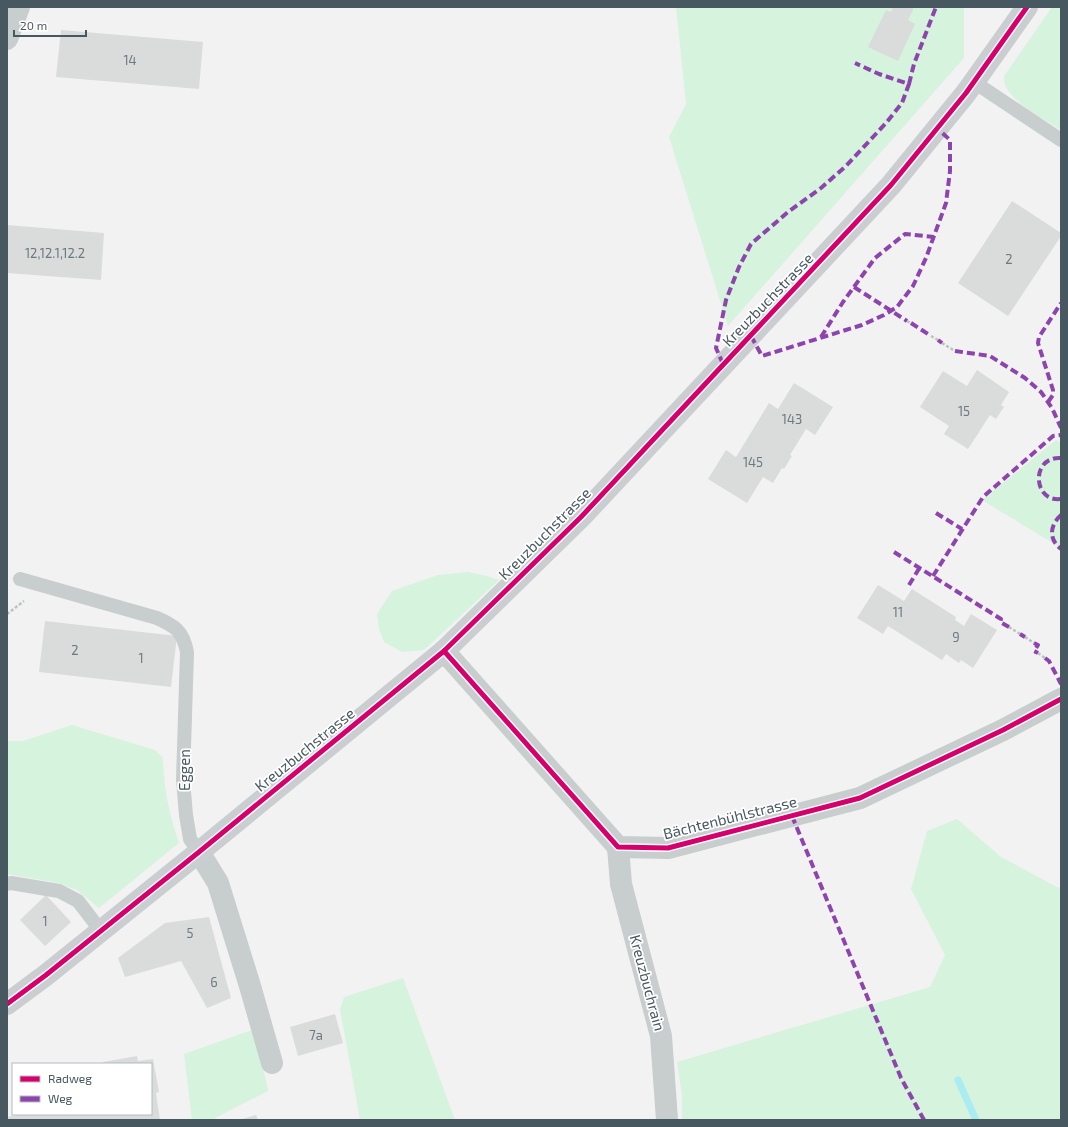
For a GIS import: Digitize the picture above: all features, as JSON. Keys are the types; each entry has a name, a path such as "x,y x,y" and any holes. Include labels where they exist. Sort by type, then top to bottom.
{"street":[{"path":"7,39 20,7"},
{"name":"Kreuzbuchstrasse","path":"7,1004 199,852 444,651 581,518 891,185 938,129 1028,7"},
{"path":"444,651 618,848"},
{"name":"Bächtenbühlstrasse","path":"618,848 668,848 860,798 1003,730 1061,699"},
{"name":"Kreuzbuchrain","path":"618,848 621,884 661,1036 667,1120"},
{"name":"Eggen","path":"199,852 218,883 272,1063"}],"lane":[{"path":"974,82 1061,140"},
{"name":"Eggen","path":"20,579 157,618 170,624 179,631 185,642 187,652 183,780 186,815 190,839 199,852"},
{"path":"7,884 11,883 59,891 78,901 101,931"}],"path":[{"path":"908,320 911,323"},
{"path":"931,336 938,340"},
{"path":"942,343 955,351"},
{"path":"1009,627 1020,634"},
{"path":"1025,637 1034,643"},
{"path":"1038,654 1045,658"}],"green space":[{"path":"676,7 964,7 964,58 728,326 669,137 686,104"},
{"path":"1052,7 1061,7 1061,130 1016,100 1009,92 1005,84 1004,76"},
{"path":"1056,440 1061,443 1061,548 982,500"},
{"path":"468,572 499,580 424,650 402,652 384,642 379,629 377,614 392,591 438,575"},
{"path":"72,725 155,750 163,758 168,801 172,822 179,843 99,908 77,890 58,883 7,874 7,741 23,741"},
{"path":"957,819 1001,857 1061,888 1061,1120 682,1120 682,1096 677,1062 930,987 945,955 911,889 927,831"},
{"path":"403,978 455,1120 360,1120 340,1009 344,997"},
{"path":"255,1029 268,1091 215,1118 215,1120 192,1120 184,1054"}],"building":[{"path":"893,7 913,7 908,20 915,24 898,61 868,47 886,10 891,12"},
{"path":"61,30 203,42 199,89 56,77"},
{"path":"1012,201 1061,233 1061,236 1008,316 958,283"},
{"path":"7,225 104,233 101,280 7,273"},
{"path":"977,370 1009,392 1001,405 1004,407 996,419 990,415 968,449 944,434 949,426 920,407 943,371 967,386"},
{"path":"794,383 833,407 815,435 806,429 790,455 792,456 784,469 782,468 773,483 763,477 747,503 708,479 726,450 736,457 769,403 778,409"},
{"path":"878,585 904,601 912,589 956,617 955,620 964,626 971,614 997,630 973,668 961,660 959,663 946,654 942,660 888,626 883,634 857,618"},
{"path":"45,621 177,636 171,687 39,672"},
{"path":"46,895 71,922 45,946 20,920"},
{"path":"209,917 231,998 207,1008 181,961 125,977 118,958 165,923"},
{"path":"335,1014 343,1043 298,1056 290,1027"},
{"path":"137,1056 138,1061 153,1059 159,1092 156,1093 160,1120 7,1120 7,1117 17,1115 152,1115 152,1063 103,1062"},
{"path":"256,1115 258,1120 239,1120"}],"waterway":[{"path":"958,1080 976,1120"}],"marked path":[{"path":"909,84 914,64 936,7"},
{"path":"723,364 716,348 726,300 739,267 751,244 788,212 821,188 846,166 886,123 902,103 909,84 879,74 855,63"},
{"path":"751,336 762,356 862,325 897,307 913,286 926,258 946,203 950,171 950,140 938,129"},
{"path":"821,337 843,302 875,258 905,234 934,237"},
{"path":"854,287 907,321"},
{"path":"1048,402 1053,395 1053,390 1038,343 1039,337 1061,303"},
{"path":"911,323 931,336"},
{"path":"938,340 942,343"},
{"path":"955,351 990,356 1025,378 1041,392 1052,408 1061,428"},
{"path":"933,576 983,497 1053,436 1061,435"},
{"path":"1061,458 1051,459 1044,464 1040,471 1039,479 1045,494 1052,498 1061,499"},
{"path":"936,513 962,529"},
{"path":"1061,515 1057,519 1052,532 1054,541 1061,549"},
{"path":"894,552 1001,619 1000,622 1009,627"},
{"path":"909,585 920,567"},
{"path":"1020,634 1025,637"},
{"path":"1034,643 1038,645 1034,651 1038,653"},
{"path":"1045,658 1049,661 1061,684"},
{"path":"792,816 901,1078 924,1120"}],"cycle path":[{"path":"7,1004 46,975 199,852 444,651 581,517 891,185 966,93 1027,7"},
{"path":"444,651 618,847 668,848 860,798 1003,730 1061,699"}]}
